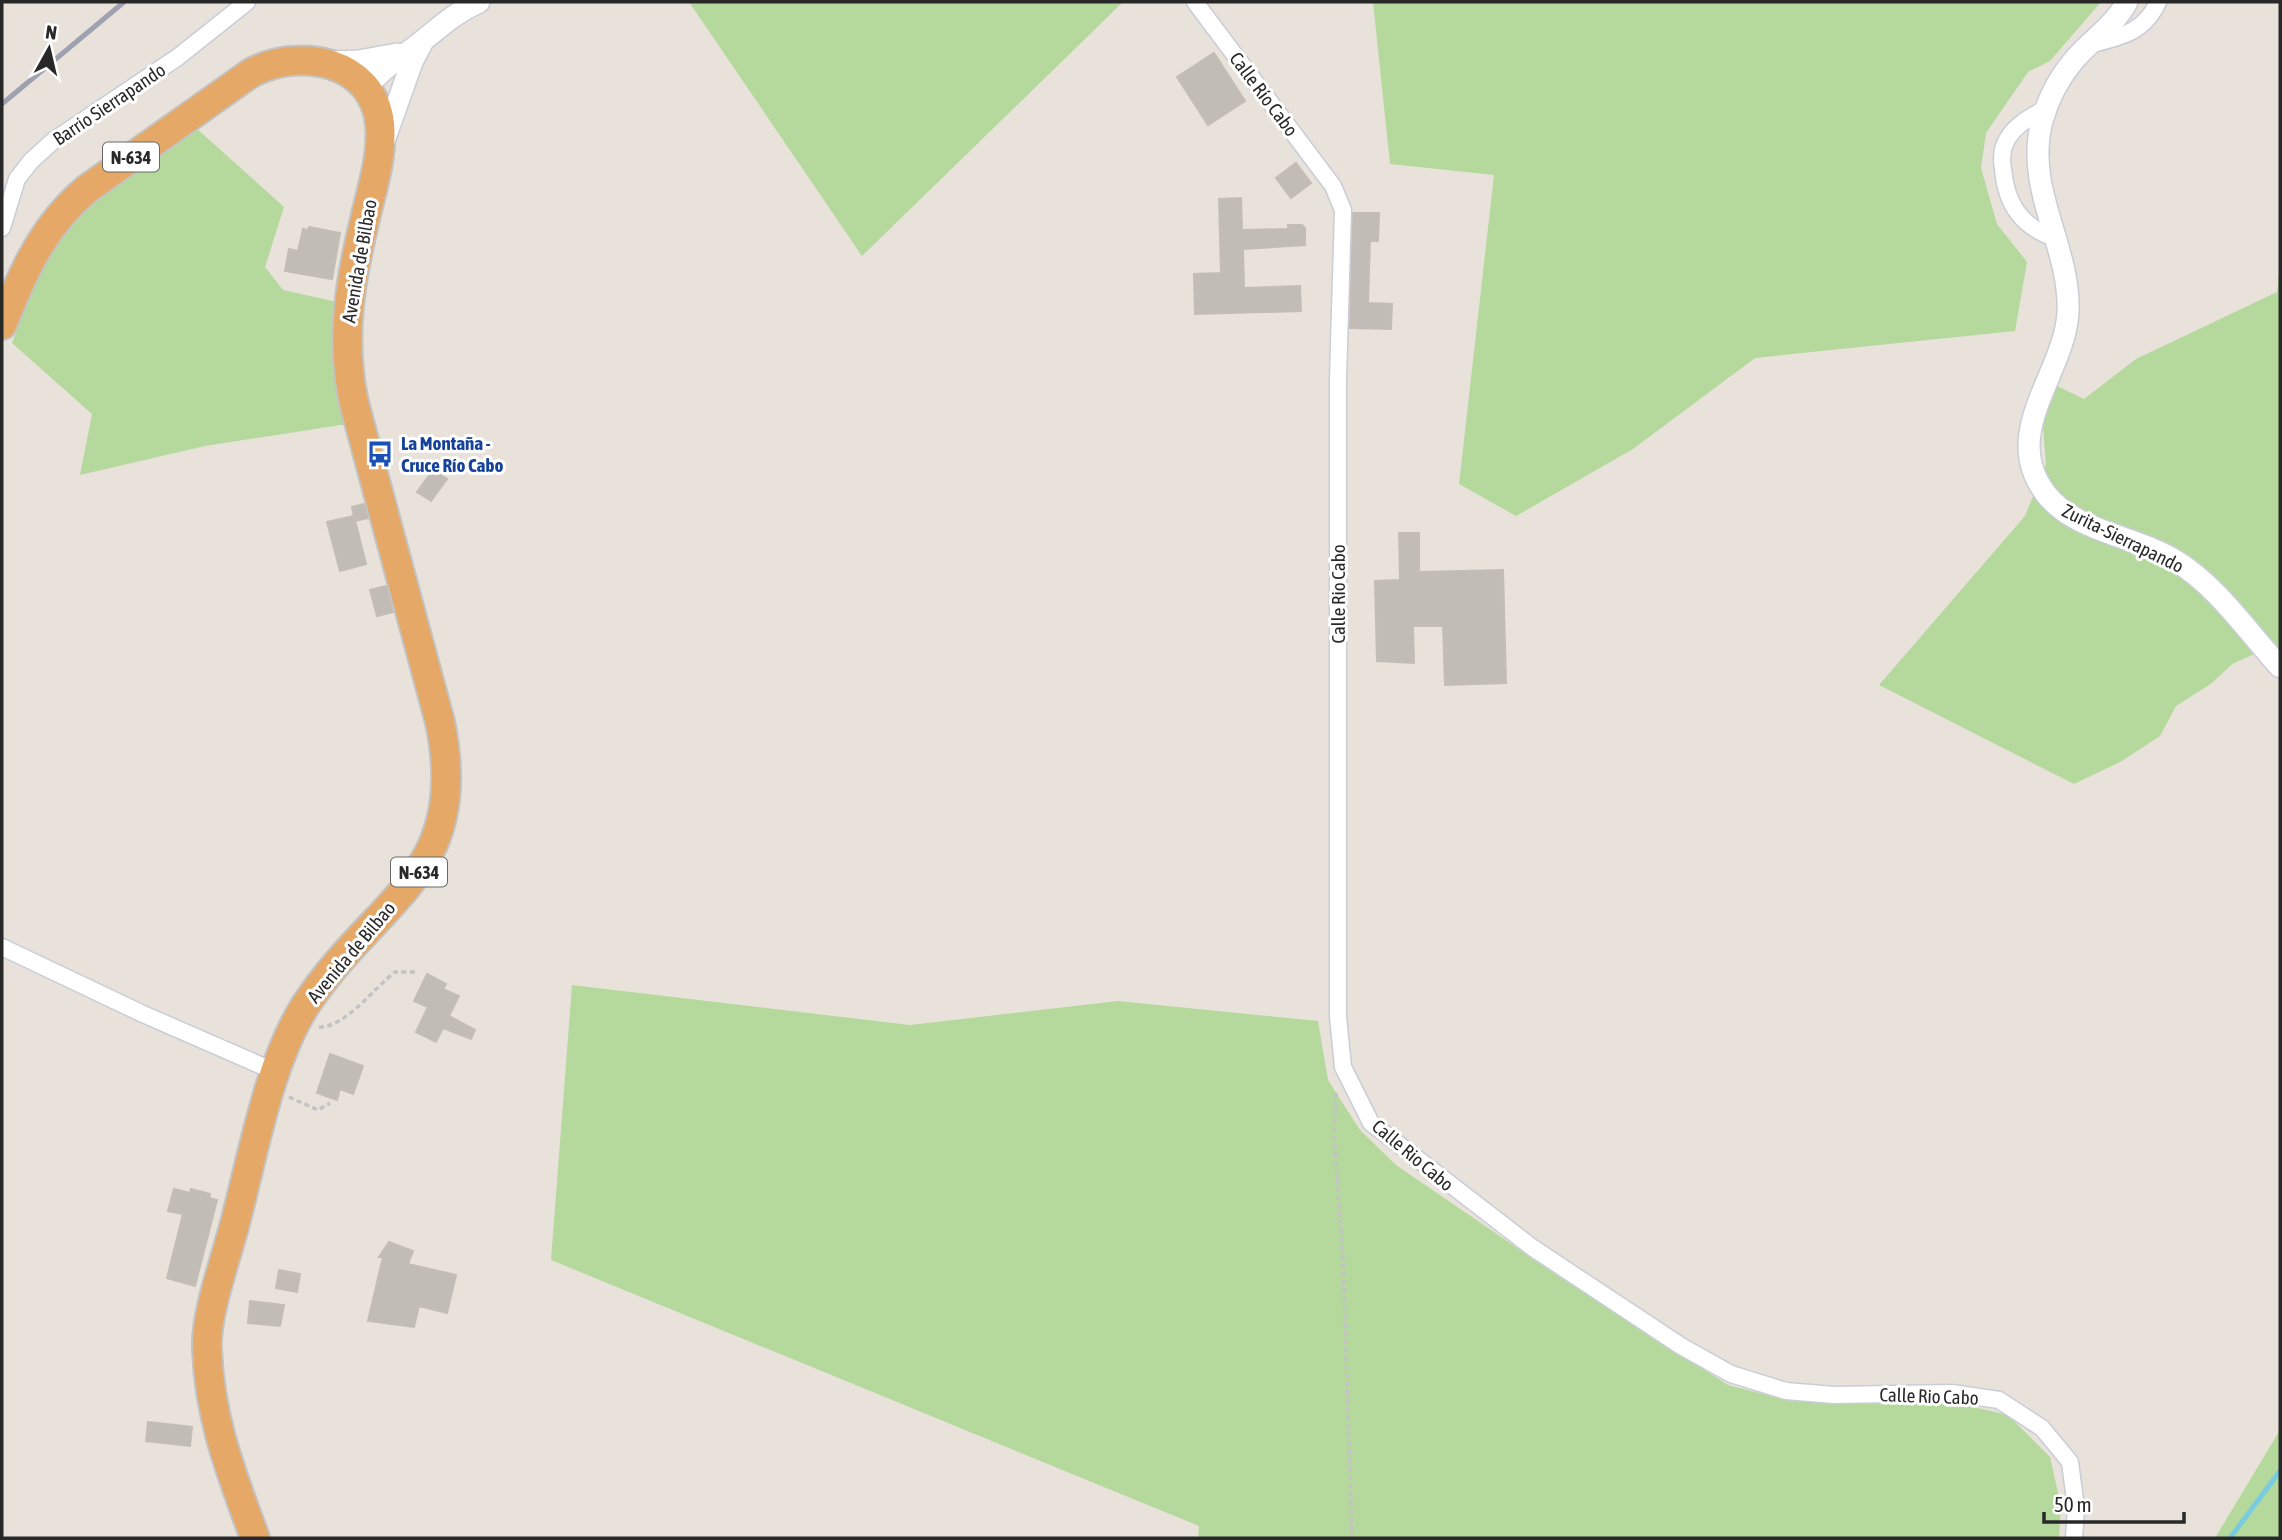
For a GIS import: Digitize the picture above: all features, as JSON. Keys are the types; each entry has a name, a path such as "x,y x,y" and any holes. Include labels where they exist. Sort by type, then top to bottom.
{"highway":[{"name":"N-634","path":"3,315 37,246 60,214 87,189 251,73 282,60 318,61 341,68 367,90"},
{"name":"Avenida de Bilbao","path":"255,1538 212,1414 206,1346 217,1289 274,1080 298,1018 327,978 422,866 436,841 448,792 447,760 438,712 347,368 349,294 377,163 379,120 367,90"}],"street":[{"name":"Barrio Sierrapando","path":"2,228 17,179 31,161 53,141 178,57 247,2"},
{"path":"367,90 387,64 416,50 453,16 479,2"},
{"name":"Calle Río Cabo","path":"1195,2 1333,186"},
{"name":"Zurita-Sierrapando","path":"2127,2 2110,25 2065,72 2046,108 2040,133 2037,163 2040,192 2067,284 2068,312 2061,349 2036,403 2031,424 2030,448 2036,478 2046,495 2064,510 2149,546 2187,568 2280,667"},
{"path":"2089,45 2125,36 2141,27 2158,2"},
{"path":"318,61 374,59 416,50"},
{"path":"377,163 416,50"},
{"path":"2046,108 2009,136 2002,163 2007,194 2015,212 2028,226 2054,238"},
{"name":"Calle Rio Cabo","path":"1333,186 1343,210 1338,379 1338,1017 1343,1068 1351,1088 1371,1123 1403,1151 1533,1248 1681,1346 1731,1374 1786,1391 1835,1395 1952,1393 1999,1400 2042,1427 2070,1462 2076,1508 2074,1538"},
{"path":"2,947 274,1080"}],"path":[{"path":"298,1018 316,1026 335,1023 395,972 418,972"},
{"path":"274,1080 318,1110 330,1103"},
{"path":"1337,1082 1334,1133 1343,1271 1352,1538"}],"green space":[{"path":"689,2 1123,2 862,256"},
{"path":"1373,2 2101,2 2050,61 2028,72 1986,133 1981,168 1997,224 2027,262 2015,331 1755,358 1633,449 1516,516 1459,484 1494,175 1390,164"},
{"path":"196,128 284,207 265,267 283,290 337,302 333,340 347,424 205,446 80,475 92,414 12,343 43,263 73,222 112,188"},
{"path":"2280,267 2280,652 2274,645 2232,664 2212,683 2176,706 2160,736 2122,761 2074,784 1879,685 2025,516 2046,464 2042,415 2057,386 2084,399 2136,359 2277,292"},
{"path":"572,985 910,1025 1118,1001 1318,1021 1328,1080 1360,1130 1396,1165 1558,1276 1728,1385 1791,1401 1952,1402 2008,1415 2050,1457 2061,1506 2059,1538 1198,1538 1199,1526 551,1260"},
{"path":"2280,1430 2280,1538 2215,1538"}],"building":[{"path":"1214,53 1245,101 1208,125 1177,77"},
{"path":"1296,163 1311,183 1291,198 1276,178"},
{"path":"1241,198 1242,230 1288,229 1288,225 1302,225 1305,228 1305,245 1243,249 1244,288 1300,286 1301,311 1195,314 1194,274 1221,273 1219,199"},
{"path":"1353,213 1379,213 1378,241 1370,241 1368,303 1392,304 1391,329 1350,328"},
{"path":"309,227 340,233 332,279 285,271 289,249 298,251 303,229 309,230"},
{"path":"433,470 447,479 431,501 417,492"},
{"path":"364,504 368,518 355,521 352,507"},
{"path":"354,516 366,564 340,571 327,522"},
{"path":"1399,533 1419,533 1419,572 1503,570 1506,683 1445,685 1443,626 1413,626 1414,663 1377,661 1375,581 1400,580"},
{"path":"386,586 393,612 377,616 370,590"},
{"path":"427,974 446,984 443,989 459,996 449,1016 475,1030 471,1039 443,1028 436,1042 416,1032 428,1007 414,1001"},
{"path":"330,1054 363,1066 353,1094 340,1089 337,1100 317,1093"},
{"path":"174,1189 190,1193 191,1189 210,1194 209,1198 217,1200 195,1286 167,1278 183,1214 168,1211"},
{"path":"389,1242 413,1251 408,1264 456,1275 447,1313 419,1306 414,1327 368,1321 383,1257 379,1257"},
{"path":"279,1270 300,1274 297,1292 276,1288"},
{"path":"250,1301 284,1305 280,1326 248,1323"},
{"path":"148,1422 192,1427 190,1446 146,1441"}],"waterway":[{"path":"2230,1538 2280,1471"}],"railway":[{"path":"2,104 124,2"}],"place":[{"name":"La Montaña - Cruce Río Cabo","path":"380,454"}]}
